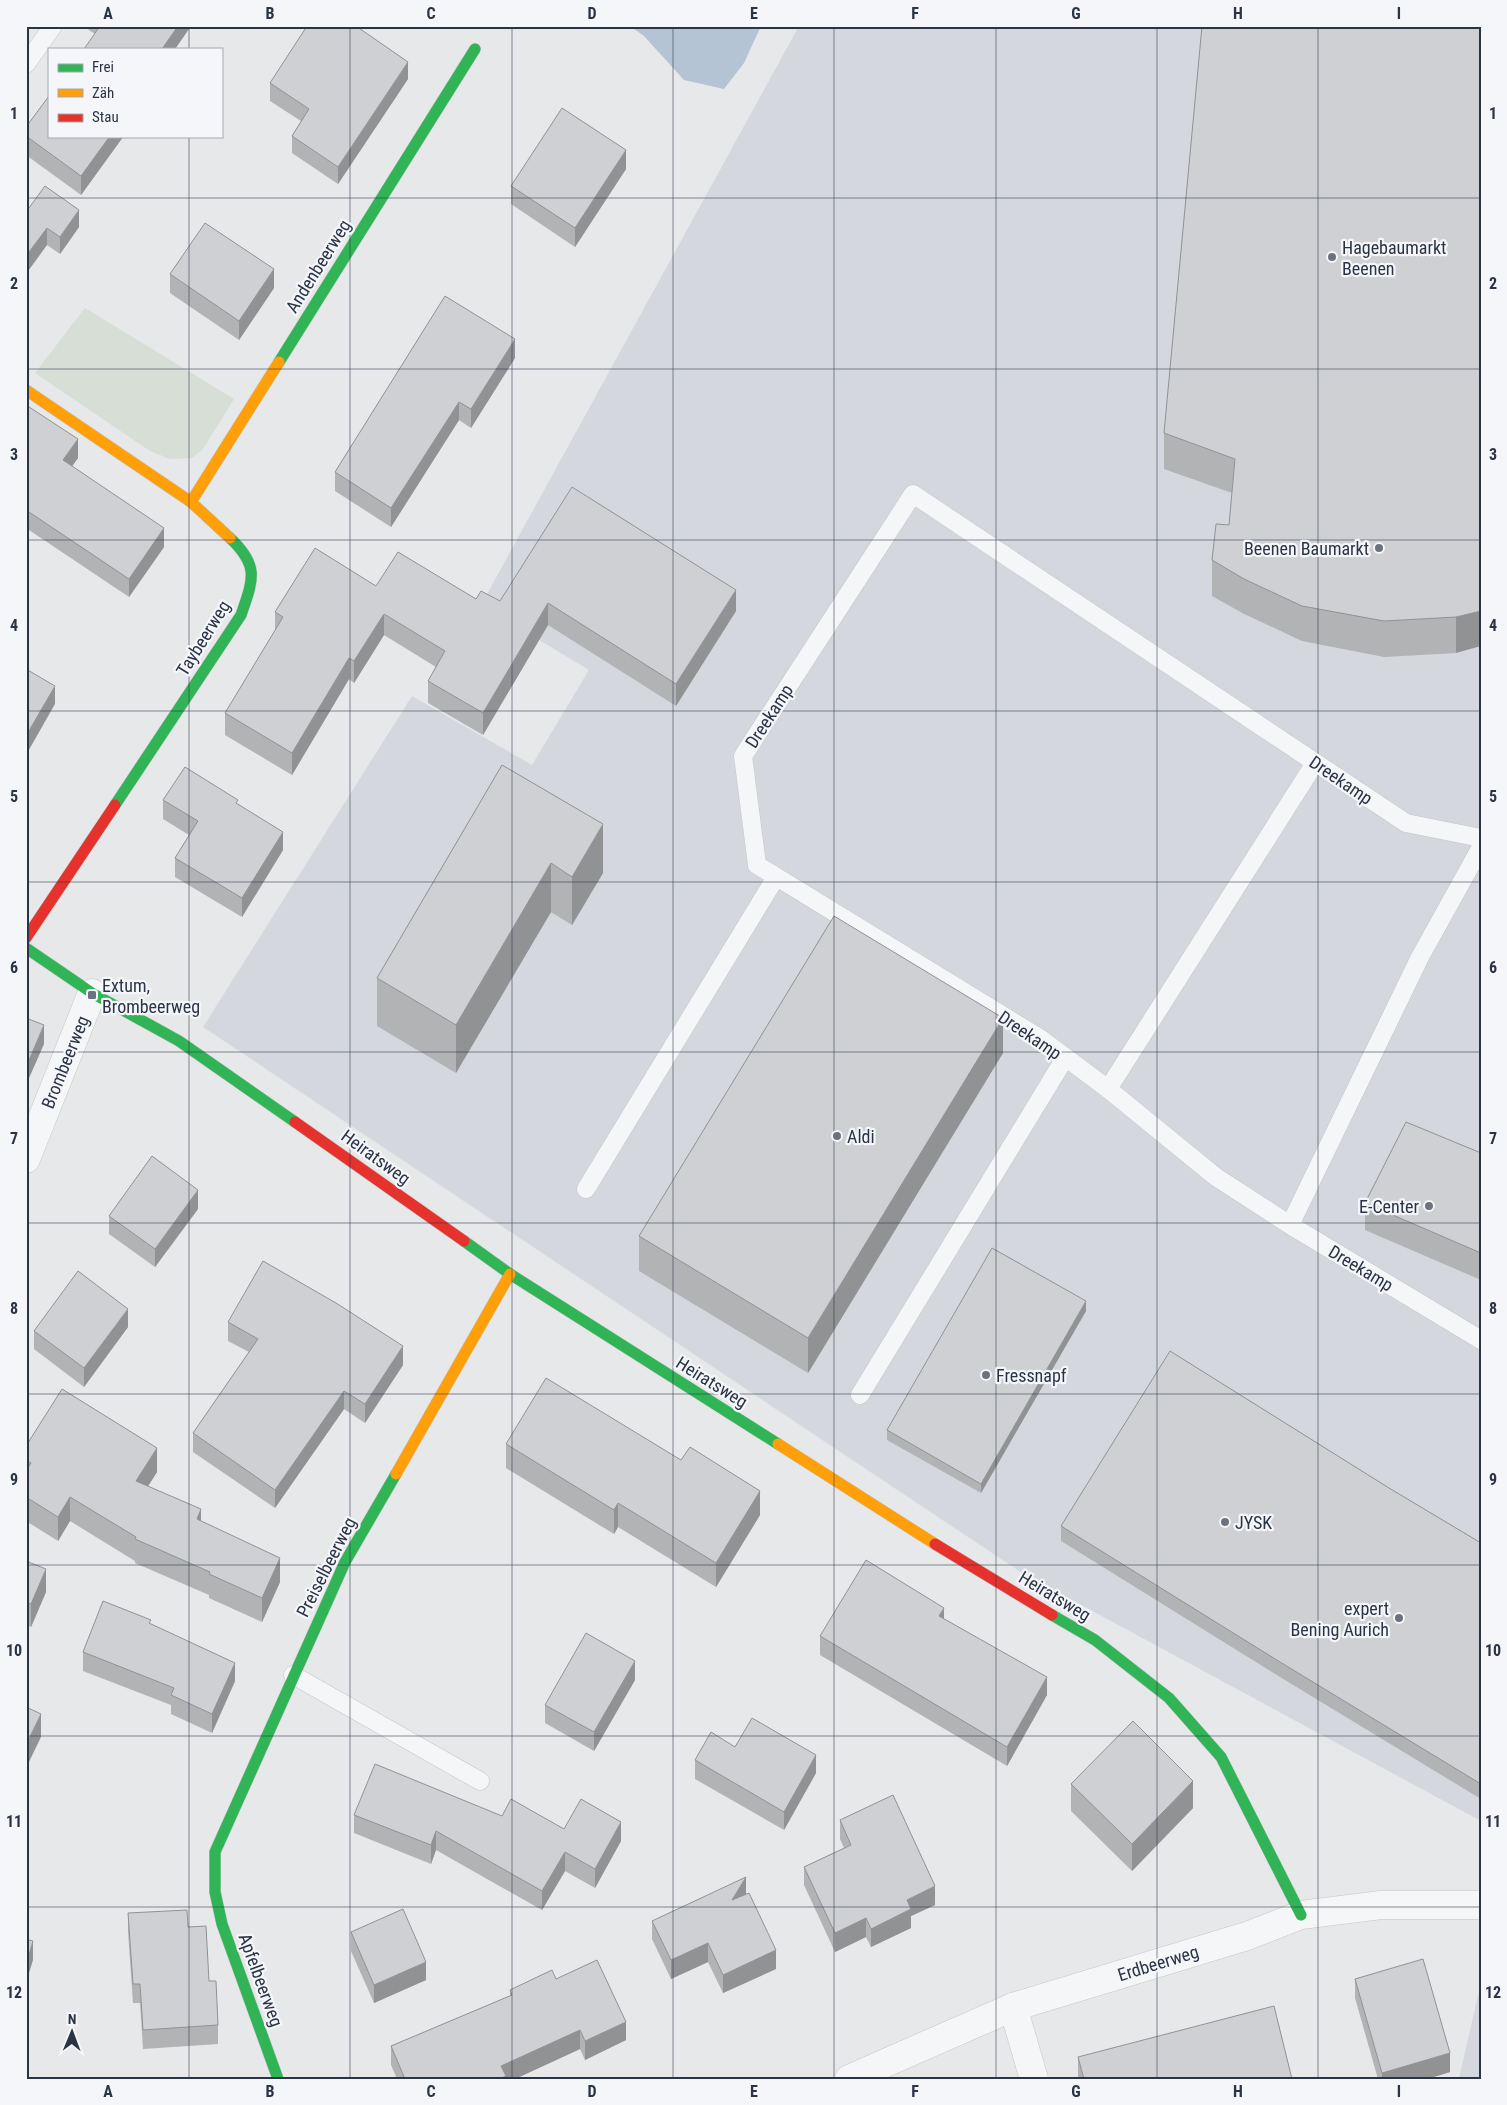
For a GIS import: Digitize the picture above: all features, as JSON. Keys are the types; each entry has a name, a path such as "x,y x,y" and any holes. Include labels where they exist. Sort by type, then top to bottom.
{"street":[{"name":"Andenbeerweg","path":"191,502 475,50"},
{"name":"Taybeerweg","path":"26,390 191,502 245,552 253,580 241,615 26,938"},
{"name":"Heiratsweg","path":"26,948 92,993 179,1041 510,1274 978,1571 1095,1640 1169,1698 1221,1756 1302,1915"},
{"name":"Brombeerweg","path":"26,1159 92,993"},
{"name":"Preiselbeerweg","path":"215,1892 215,1852 345,1562 510,1274"},
{"name":"Apfelbeerweg","path":"215,1892 222,1924 278,2079"},
{"name":"Erdbeerweg","path":"849,2079 1013,2006 1246,1936 1302,1915 1381,1905 1481,1905"},
{"path":"1013,2006 1034,2079"}],"lane":[{"path":"26,64 52,26"},
{"name":"Dreekamp","path":"1481,838 1406,823 913,494 743,756 757,865 1041,1039 1108,1089 1216,1177 1290,1225 1481,1340"},
{"path":"1108,1089 1315,763"},
{"path":"1290,1225 1420,957 1481,847"},
{"path":"586,1189 776,877"},
{"path":"860,1395 1065,1058"},
{"path":"293,1675 480,1781"}],"shaded area":[{"path":"799,26 1481,26 1481,1821 1022,1573 203,1027 412,696 532,765 589,670 481,605"},
{"path":"85,308 234,399 203,449 192,458 170,459 150,451 35,373"},
{"path":"1481,1983 1481,2079 1459,2079 1459,2078"}],"water":[{"path":"630,26 761,26 744,63 724,89 684,80 644,36"}],"building":[{"path":"100,26 178,26 163,48 85,48"},
{"path":"307,26 356,26 408,62 338,167 292,136 309,109 270,83"},
{"name":"Hagebaumarkt Beenen","path":"1202,26 1481,26 1481,611 1456,617 1384,621 1302,606 1244,579 1212,560 1216,524 1229,525 1235,459 1164,433"},
{"path":"48,97 48,138 109,138 81,176 26,136 26,127"},
{"path":"562,108 626,150 575,228 511,186"},
{"path":"45,186 79,210 60,237 47,228 26,256 26,212"},
{"path":"205,223 274,269 239,321 170,274"},
{"path":"445,296 515,339 471,409 459,402 391,508 335,472"},
{"path":"26,405 78,439 63,460 164,528 129,579 29,512 26,515"},
{"path":"572,487 736,590 676,684 548,603 483,713 428,681 445,651 384,614 354,661 349,658 292,753 225,713 283,617 275,612 315,548 376,586 398,552 476,599 481,591 500,601"},
{"path":"26,669 55,686 26,736"},
{"path":"502,765 603,824 572,877 551,863 456,1025 377,978"},
{"path":"185,767 238,800 236,803 283,832 242,898 175,858 198,821 163,800"},
{"name":"Aldi","path":"834,916 1003,1018 808,1338 639,1236"},
{"path":"26,1018 44,1025 26,1067"},
{"name":"E-Center","path":"1406,1122 1481,1153 1481,1253 1365,1203"},
{"path":"152,1156 198,1190 155,1249 109,1216"},
{"name":"Fressnapf","path":"992,1248 1086,1301 981,1484 887,1430"},
{"path":"263,1261 336,1303 403,1346 365,1404 344,1391 275,1490 193,1433 258,1339 228,1322"},
{"path":"78,1271 128,1309 84,1368 34,1331"},
{"path":"1170,1351 1389,1488 1481,1543 1481,1784 1061,1526"},
{"path":"546,1378 681,1460 690,1447 760,1491 716,1563 618,1503 614,1510 506,1444"},
{"path":"62,1389 157,1448 136,1481 201,1509 197,1519 280,1558 262,1598 209,1574 210,1572 135,1539 136,1537 70,1497 58,1517 26,1497 26,1471 31,1463 26,1460 26,1446"},
{"path":"866,1560 944,1608 939,1616 1047,1677 1007,1747 820,1636"},
{"path":"26,1561 46,1569 31,1604 26,1602"},
{"path":"103,1601 151,1620 149,1623 235,1663 212,1714 171,1695 174,1688 83,1652"},
{"path":"586,1633 635,1661 594,1732 545,1705"},
{"path":"26,1707 41,1714 26,1745"},
{"path":"752,1718 816,1755 784,1812 695,1760 711,1732 735,1747"},
{"path":"1133,1721 1193,1781 1132,1844 1071,1784"},
{"path":"375,1764 502,1816 511,1799 564,1829 581,1799 621,1822 595,1869 565,1852 542,1891 436,1831 431,1845 354,1815"},
{"path":"893,1795 935,1886 907,1900 911,1909 871,1929 866,1918 835,1933 804,1867 851,1845 840,1820"},
{"path":"746,1877 732,1900 749,1893 776,1950 723,1975 708,1943 671,1960 652,1921"},
{"path":"403,1909 426,1962 374,1985 351,1932"},
{"path":"187,1910 188,1927 206,1926 209,1981 216,1981 218,2025 143,2030 140,1984 133,1984 128,1913"},
{"path":"26,1939 33,1941 26,1965"},
{"path":"1423,1959 1450,2053 1382,2073 1355,1979"},
{"path":"597,1960 626,2022 585,2041 580,2030 501,2066 506,2076 500,2079 405,2079 391,2046 512,1995 510,1990 552,1970 556,1979"},
{"path":"1274,2006 1292,2079 1084,2079 1078,2057"}],"traffic: fast":[{"path":"279,362 475,49"},
{"path":"115,805 241,615 251,583 250,565 240,548 230,538"},
{"path":"26,948 92,993 179,1041 295,1122"},
{"path":"464,1241 510,1274 778,1444"},
{"path":"278,2079 222,1924 215,1892 215,1852 345,1562 396,1474"},
{"path":"1052,1615 1095,1640 1169,1698 1221,1757 1301,1915"}],"traffic: slow":[{"path":"191,502 279,362"},
{"path":"26,390 191,502 230,538"},
{"path":"396,1474 510,1274"},
{"path":"778,1444 935,1544"}],"traffic: jam":[{"path":"26,938 115,805"},
{"path":"295,1122 464,1241"},
{"path":"935,1544 1052,1615"}],"place":[{"name":"Hagebaumarkt Beenen","path":"1332,257"},
{"name":"Beenen Baumarkt","path":"1379,548"},
{"name":"Extum, Brombeerweg","path":"92,995"},
{"name":"Aldi","path":"837,1136"},
{"name":"E-Center","path":"1429,1206"},
{"name":"Fressnapf","path":"986,1375"},
{"name":"JYSK","path":"1225,1522"},
{"name":"expert Bening Aurich","path":"1399,1618"}]}
